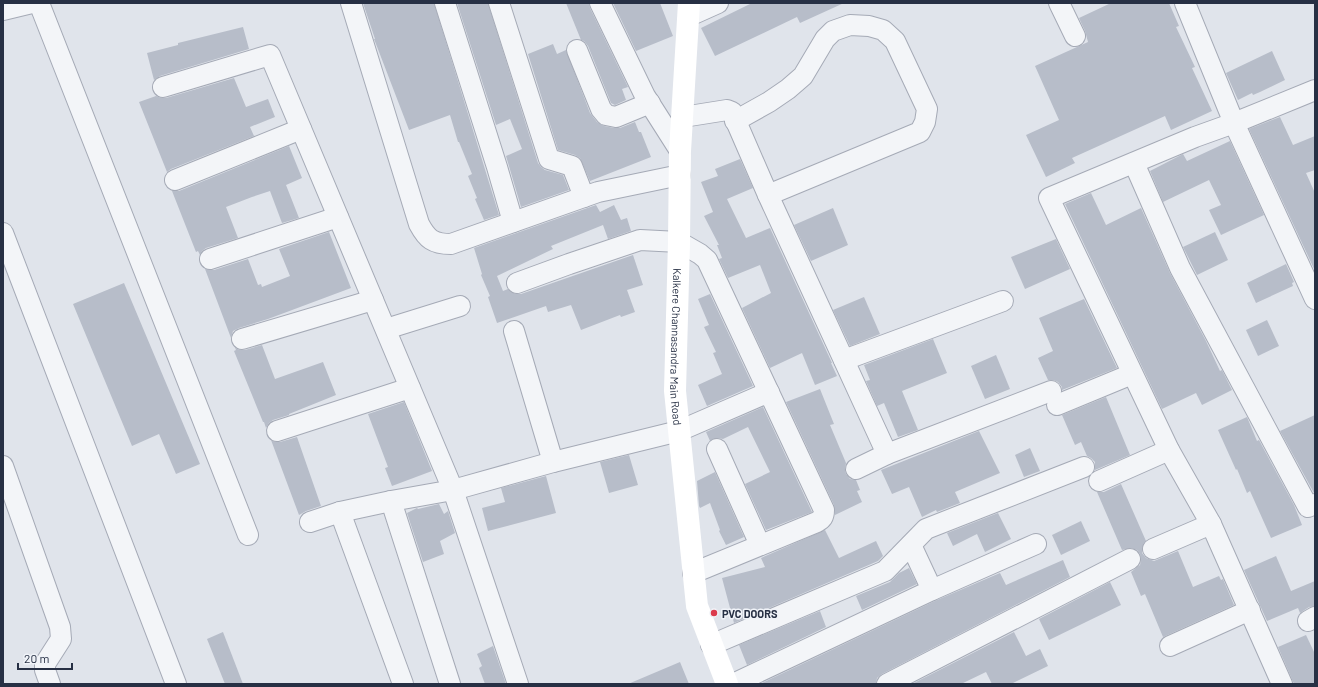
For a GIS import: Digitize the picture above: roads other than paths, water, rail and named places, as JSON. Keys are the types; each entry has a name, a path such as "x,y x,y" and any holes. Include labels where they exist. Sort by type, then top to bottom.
{"main road":[{"name":"Kalkere Channasandra Main Road","path":"689,10 680,151 675,391 697,606 727,684"}],"street":[{"path":"3,10 32,3"},
{"path":"39,3 248,535"},
{"path":"351,3 419,224 424,234 430,240 441,244 452,244 598,192 680,175"},
{"path":"445,3 513,222"},
{"path":"499,3 549,159 572,166 584,197"},
{"path":"600,3 650,103 680,151"},
{"path":"689,10 718,3"},
{"path":"1058,3 1075,36"},
{"path":"1185,3 1234,123 1315,299"},
{"path":"736,120 769,102 788,89 803,76 825,39 833,31 850,26 869,26 883,30 895,41 927,109 925,122 920,132 768,195"},
{"path":"577,50 600,109 606,115 616,117 650,103"},
{"path":"163,86 270,55 453,490 518,684"},
{"path":"1282,684 1211,524 1169,450 1049,198 1195,137 1315,90"},
{"path":"683,117 727,110 732,112 768,195 887,454"},
{"path":"175,180 301,130"},
{"path":"1134,163 1180,268 1308,507 1315,504"},
{"path":"210,259 338,217"},
{"path":"3,234 176,684"},
{"path":"517,283 640,240 679,242 700,254 707,260 824,510 824,514 823,518 817,522 693,573"},
{"path":"242,339 373,300"},
{"path":"844,360 1003,301"},
{"path":"386,330 460,306"},
{"path":"514,330 553,462"},
{"path":"856,469 887,454 1054,398 1132,374"},
{"path":"277,431 410,388"},
{"path":"310,522 340,512 453,490 553,462 679,431 769,392"},
{"path":"717,449 760,545"},
{"path":"1099,481 1169,450"},
{"path":"3,466 60,627 61,638 45,664 45,670 50,684"},
{"path":"711,645 885,571 926,529 1084,467"},
{"path":"391,501 450,684"},
{"path":"340,512 403,684"},
{"path":"1153,549 1211,524"},
{"path":"733,684 932,590 1036,544"},
{"path":"911,545 932,590"},
{"path":"887,684 1130,559"},
{"path":"1170,646 1250,610"}],"place":[{"name":"PVC DOORS","path":"714,613"}]}
